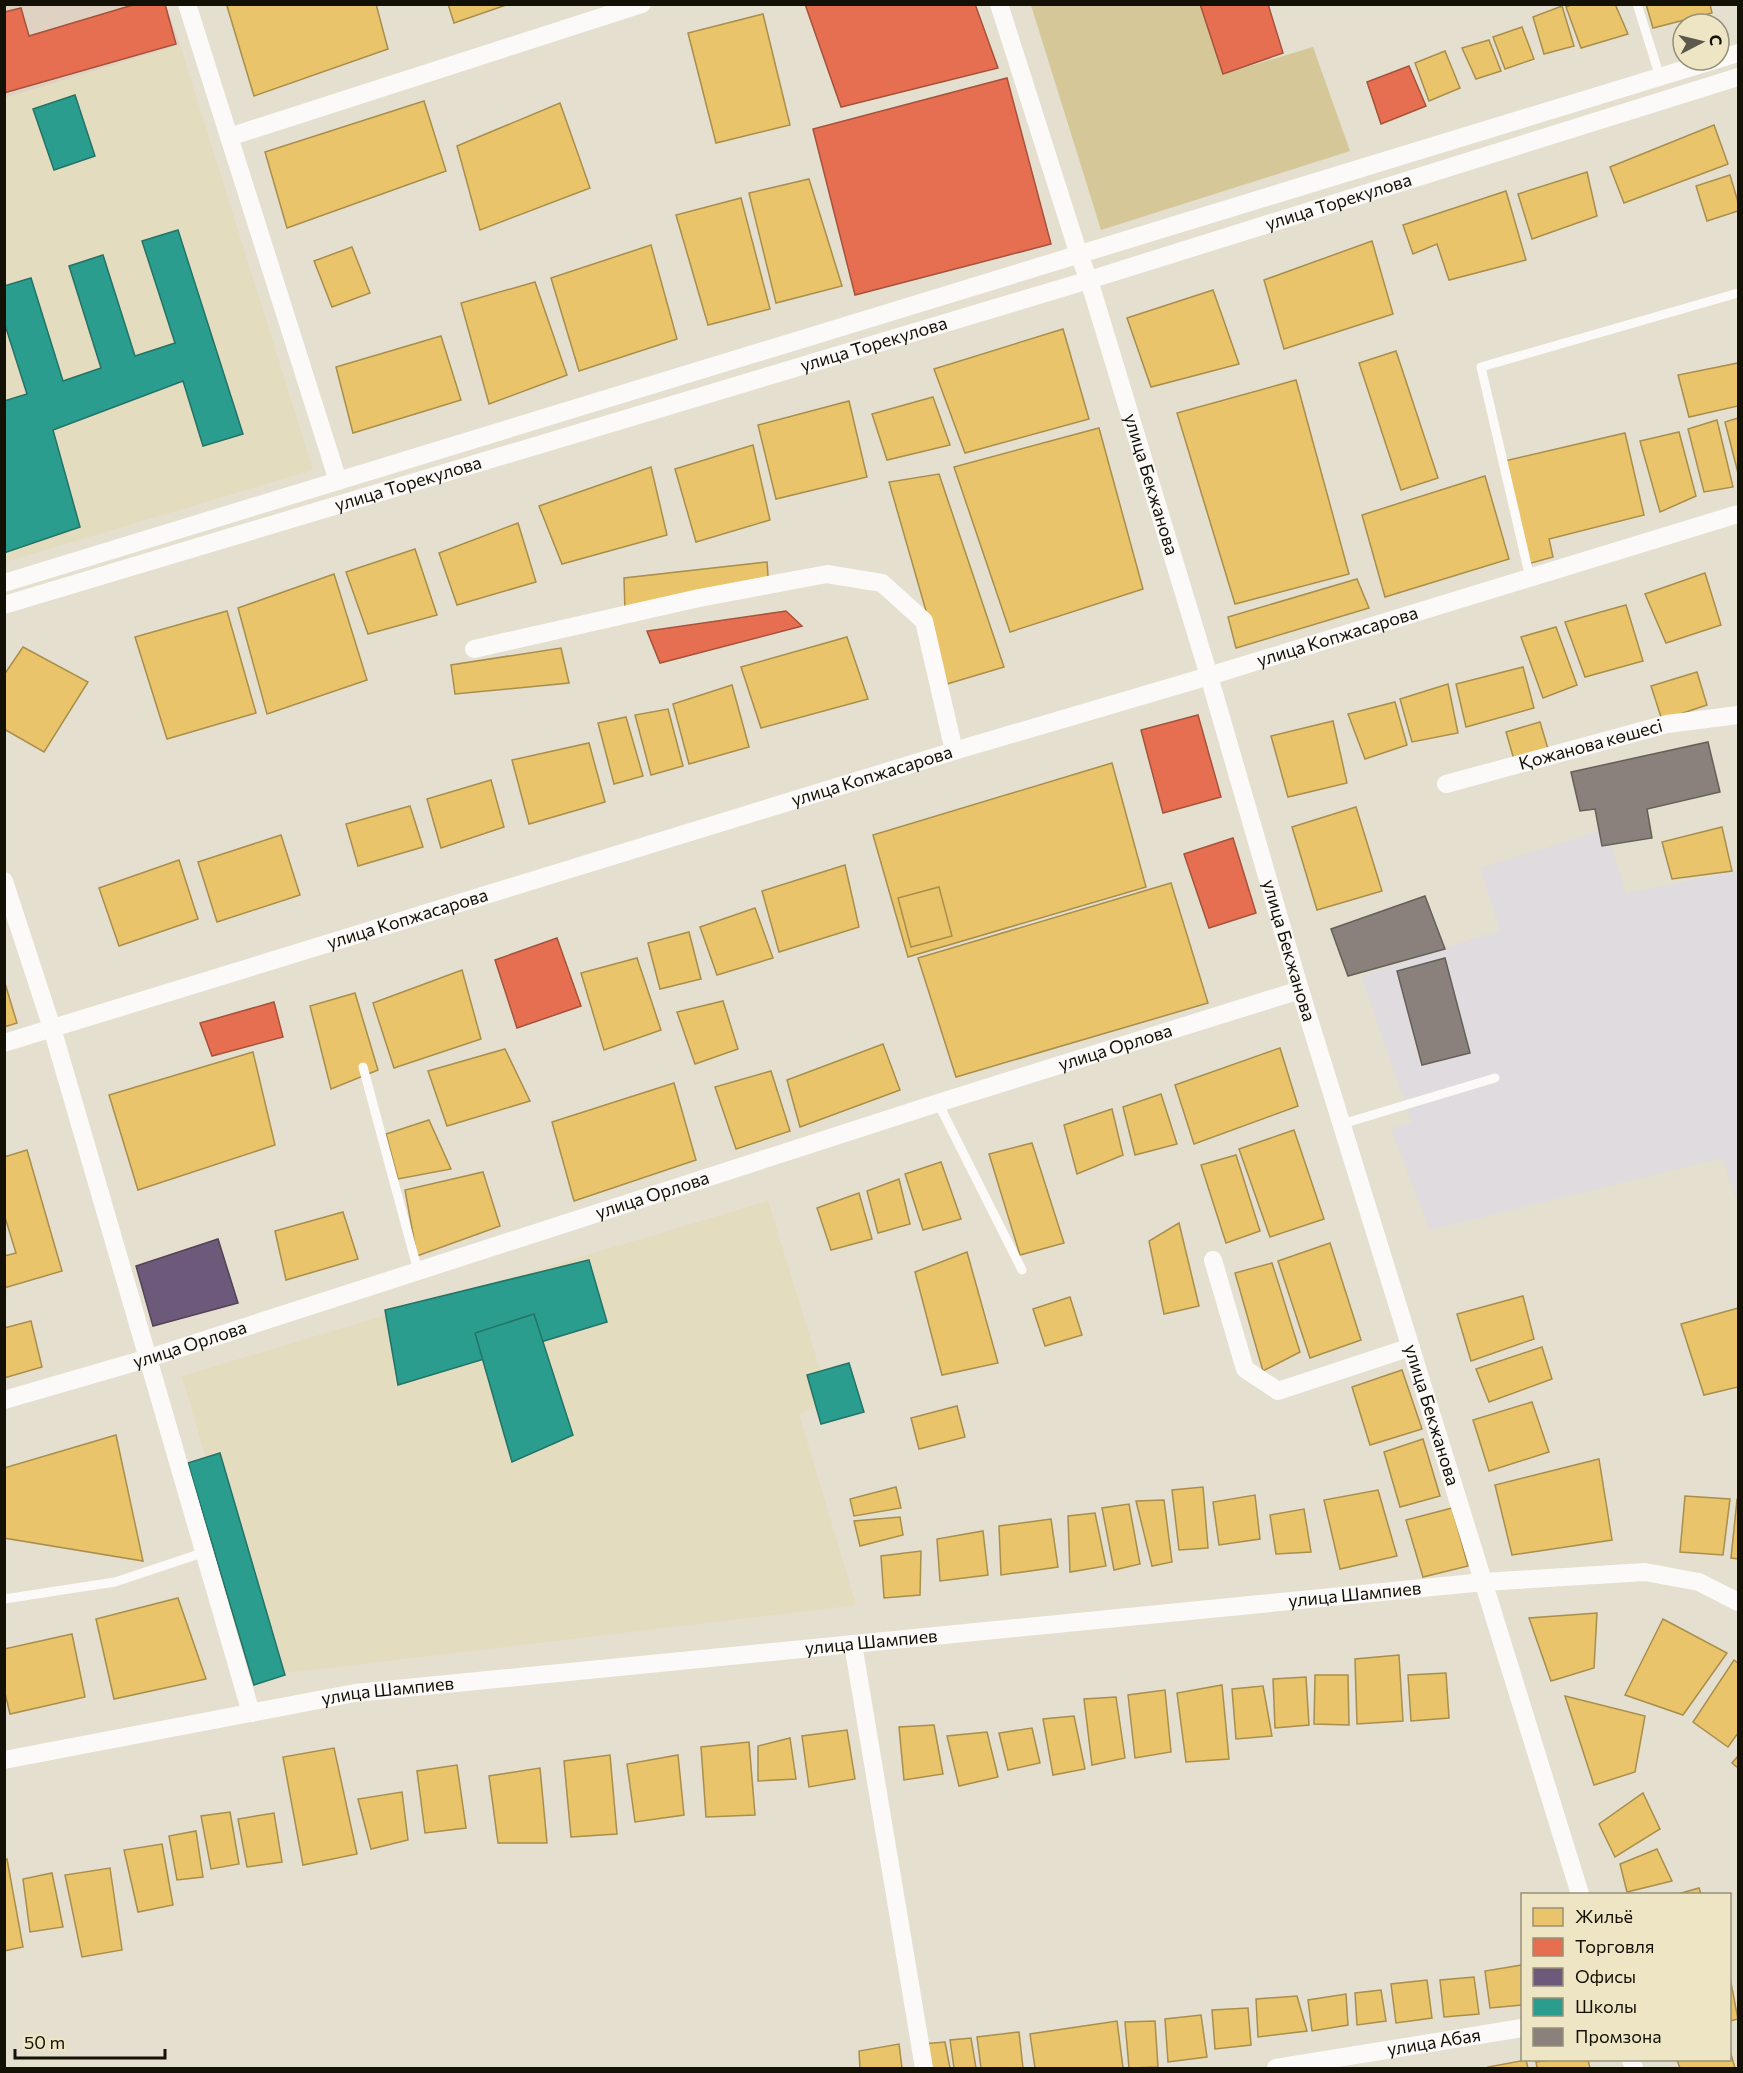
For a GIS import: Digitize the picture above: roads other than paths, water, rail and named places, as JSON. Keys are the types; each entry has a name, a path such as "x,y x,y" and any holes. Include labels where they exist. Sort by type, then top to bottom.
{"street":[{"path":"187,4 338,481"},
{"path":"229,137 642,4"},
{"name":"улица Бекжанова","path":"999,4 1089,280 1209,676 1300,990 1580,1893"},
{"name":"улица Торекулова","path":"4,583 1676,72"},
{"name":"улица Торекулова","path":"4,605 1089,280 1738,76"},
{"name":"улица Копжасарова","path":"4,1043 954,751 1209,676 1738,514"},
{"path":"474,649 699,598 826,574 882,583 924,621 954,751"},
{"name":"Қожанова көшесі","path":"1446,784 1667,724 1738,715"},
{"path":"4,881 52,1028 251,1713"},
{"name":"улица Орлова","path":"4,1400 149,1358 938,1103 1300,990"},
{"path":"1213,1260 1245,1369 1278,1391 1411,1347"},
{"name":"улица Шампиев","path":"4,1760 356,1693 1485,1582 1645,1572 1699,1582 1736,1596"},
{"path":"853,1644 924,2068"},
{"name":"улица Абая","path":"1276,2068 1521,2028"}],"lane":[{"path":"1637,4 1660,77"},
{"path":"1530,578 1480,367 1738,293"},
{"path":"363,1067 418,1271"},
{"path":"1342,1124 1495,1078"},
{"path":"938,1103 1022,1270"},
{"path":"4,1599 115,1582 205,1552"}]}
